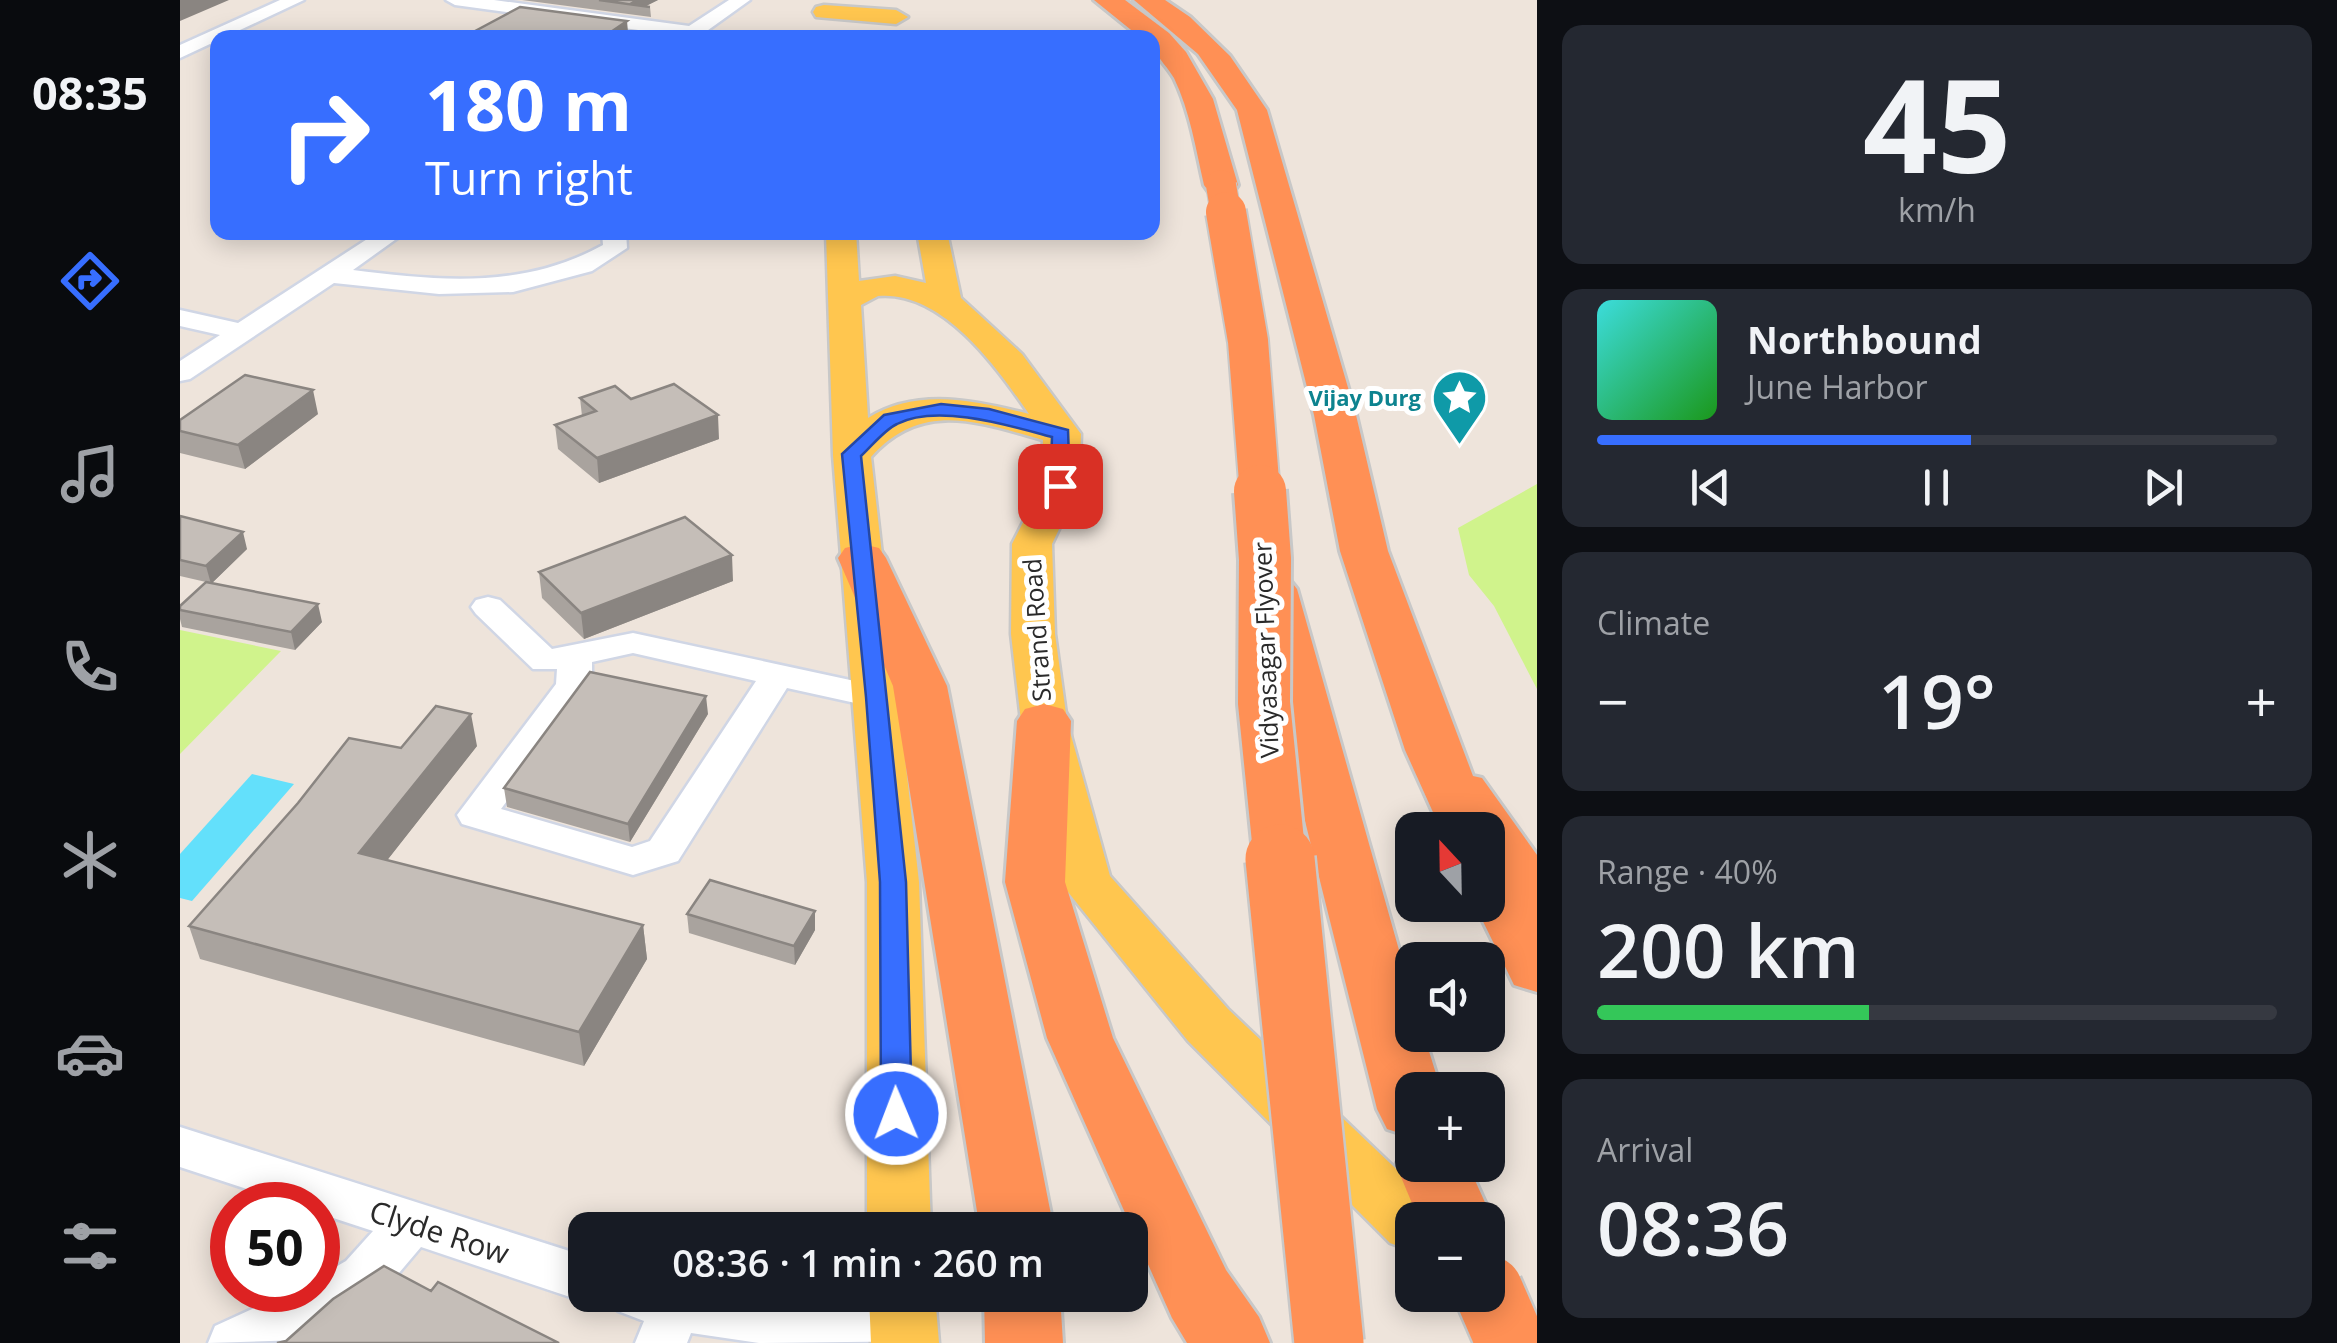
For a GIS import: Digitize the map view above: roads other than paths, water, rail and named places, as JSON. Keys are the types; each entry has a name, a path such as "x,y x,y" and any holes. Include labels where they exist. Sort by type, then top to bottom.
{"highway":[{"name":"Vidyasagar Flyover","path":"1106,0 1150,30"},
{"path":"1148,0 1198,36 1230,70 1252,110 1335,414 1364,551 1433,750 1462,812"},
{"name":"Vidyasagar Flyover","path":"1160,39 1174,52 1195,86 1221,185 1248,342 1264,558 1264,703 1329,1343"},
{"path":"862,558 920,686 1014,1212"},
{"path":"1264,558 1402,1072"},
{"path":"1044,721 1035,882 1080,1038 1200,1294 1231,1343"},
{"path":"1433,750 1537,902"},
{"path":"1505,901 1537,968"},
{"path":"1023,1312 1024,1343"},
{"path":"1497,1312 1511,1343"}],"main road":[{"path":"824,6 896,18"},
{"path":"842,240 852,454 893,882 898,1212"},
{"path":"934,240 945,301"},
{"path":"846,300 863,288 899,284 945,301 1010,361 1062,434"},
{"path":"852,454 891,419 941,410 989,415 1062,434"},
{"name":"Strand Road","path":"1062,434 1060,486 1032,544 1033,634 1044,721 1086,882 1208,1024 1395,1207"},
{"path":"1505,1306 1537,1335"}],"street":[{"path":"228,30 295,0"},
{"path":"454,0 523,4 661,30"},
{"path":"696,30 741,0"},
{"path":"180,52 210,38"},
{"path":"180,39 201,42"},
{"path":"180,373 384,240"},
{"path":"330,275 514,288 599,259 615,248 614,240"},
{"path":"180,318 243,332"},
{"path":"488,606 545,661 633,643 878,697"},
{"path":"576,655 574,685 476,815 632,861 664,851 777,676"},
{"name":"Clyde Row","path":"180,1147 568,1274"},
{"path":"234,1343 283,1323 364,1277 412,1224"},
{"path":"657,1315 904,1326"}],"water":[{"path":"252,774 294,784 192,901 180,898 180,854"}],"place":[{"name":"Vijay Durg","path":"1460,447"}]}
